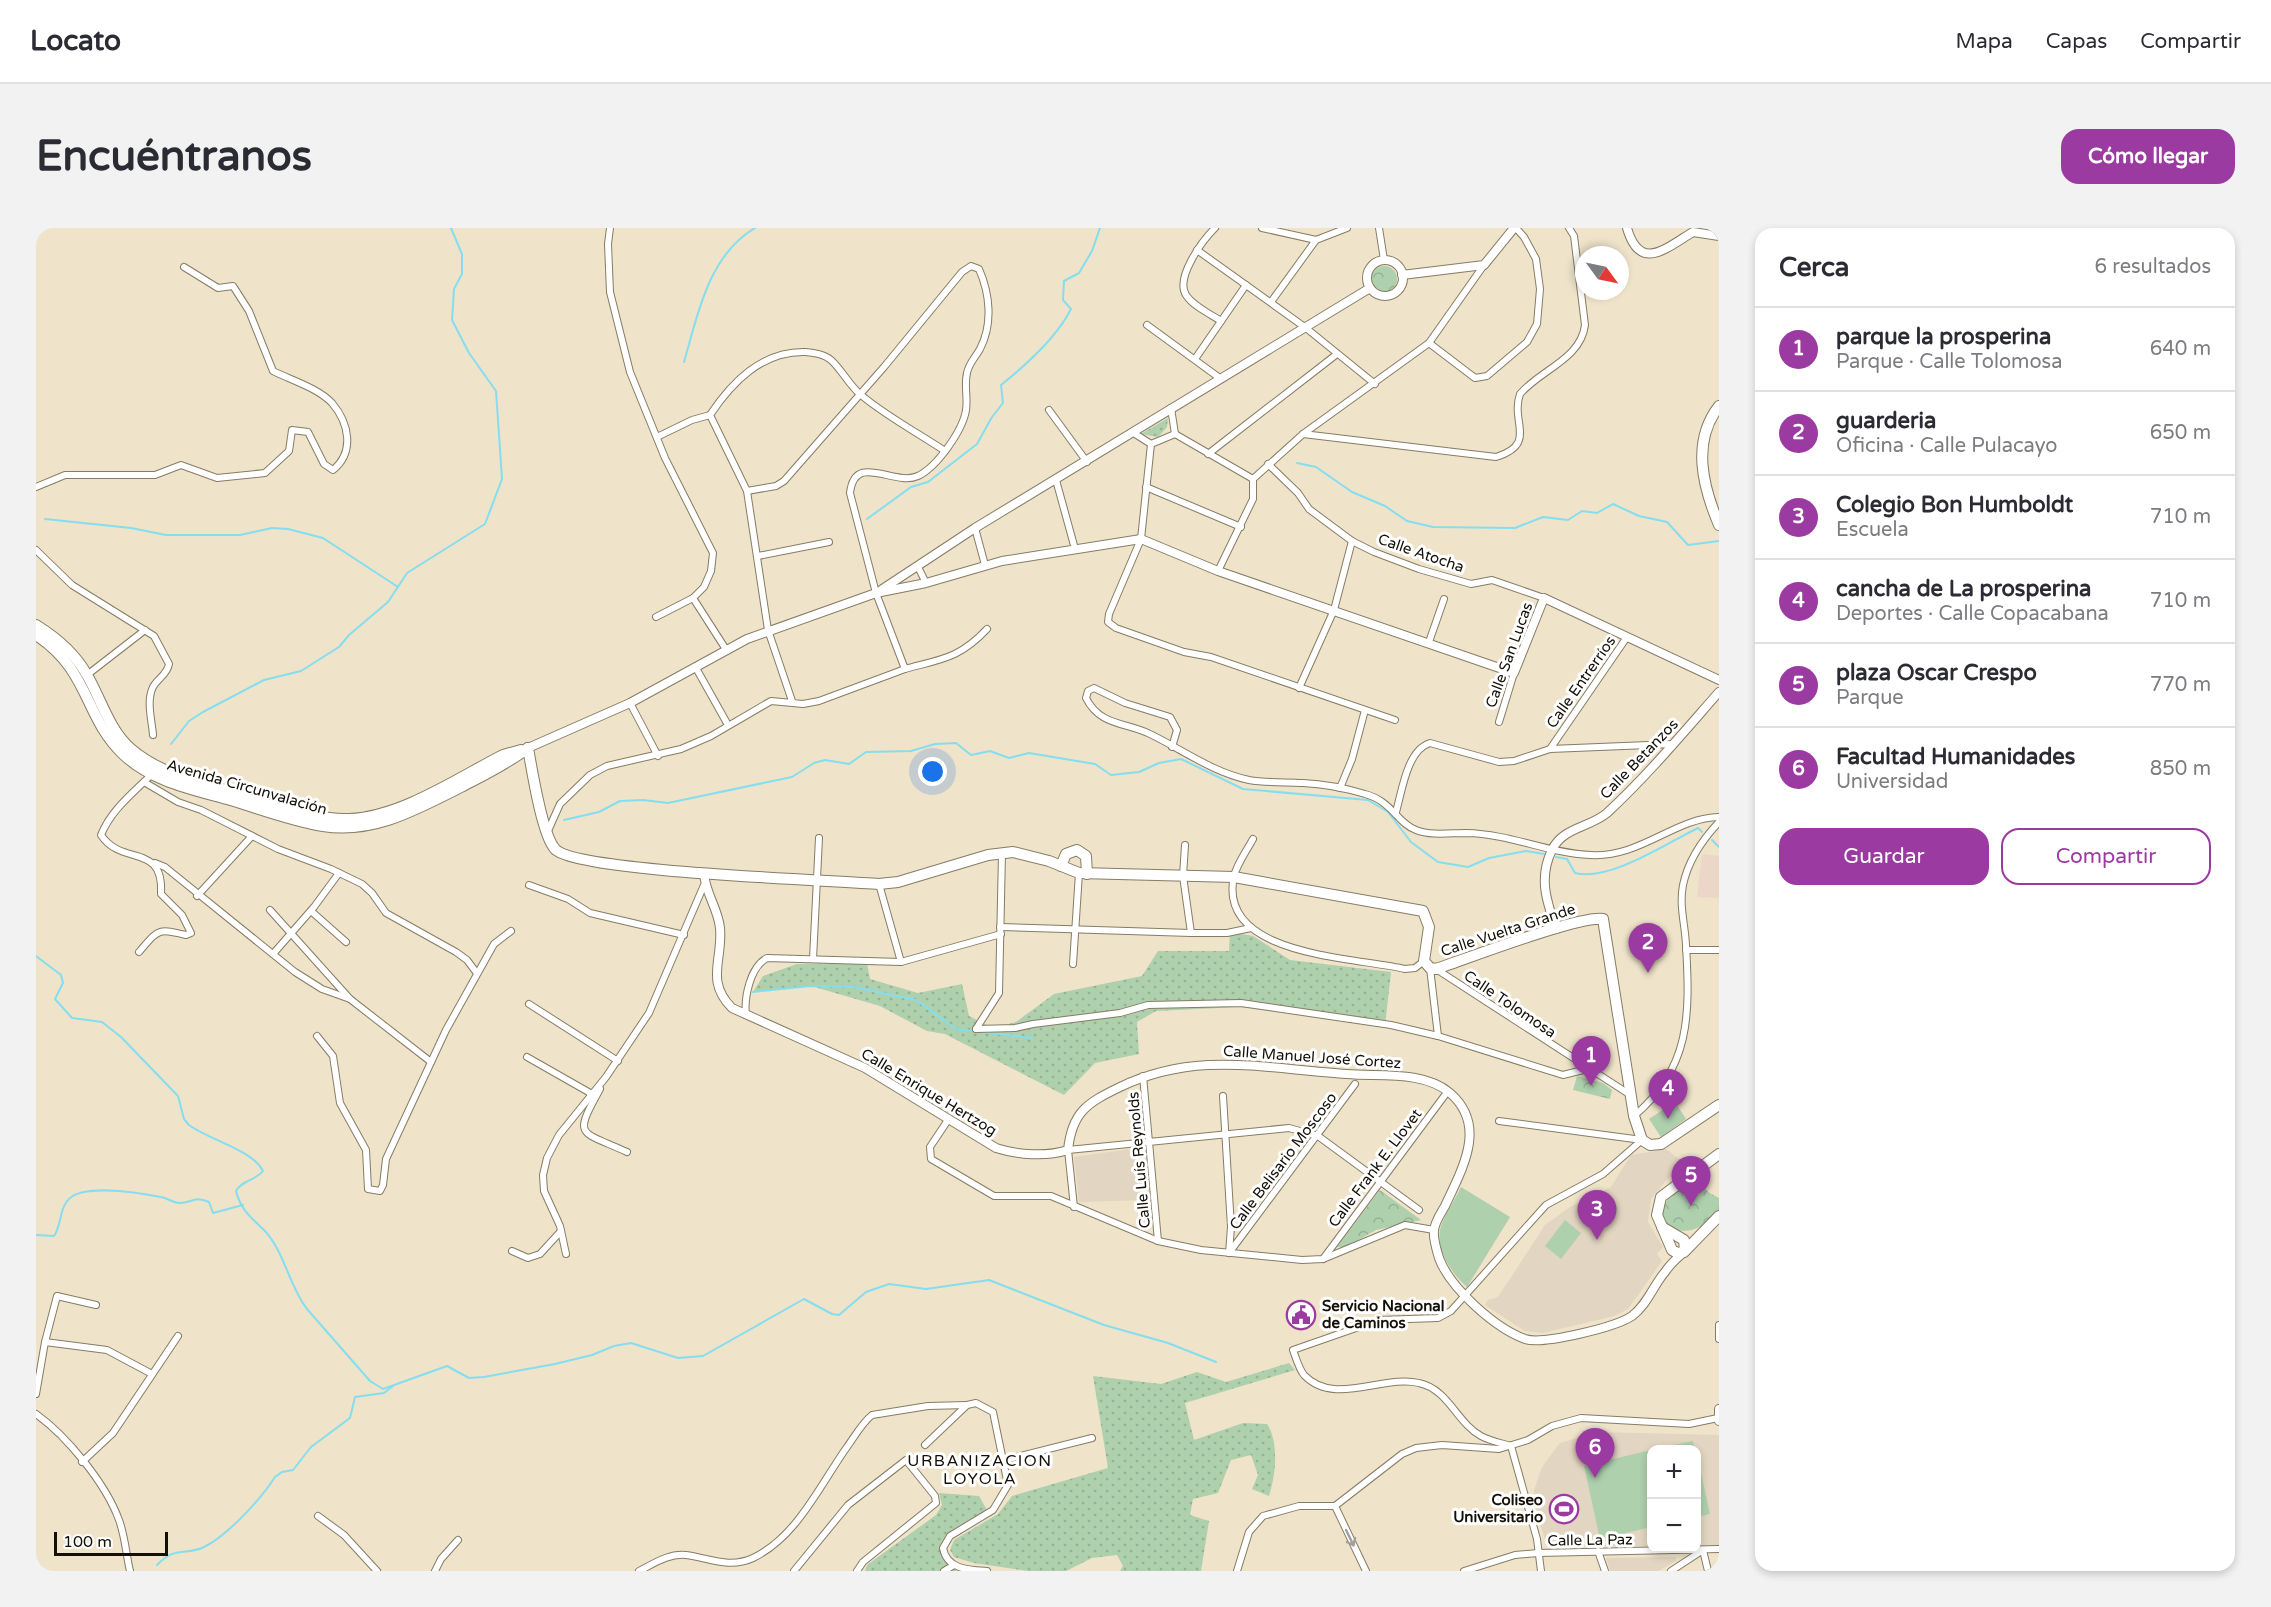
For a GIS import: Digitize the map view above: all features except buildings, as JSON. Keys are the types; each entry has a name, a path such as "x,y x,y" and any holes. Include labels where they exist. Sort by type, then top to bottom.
{"main road":[{"path":"1719,406 1704,434 1701,459 1705,490 1719,525"},
{"name":"Avenida Circunvalación","path":"36,625 74,654 113,726 130,748 156,766 183,778 324,817 349,819 397,809 503,755 528,748"},
{"name":"Avenida Circunvalación","path":"36,635 67,660 80,679 105,730 123,754 148,778 322,826 350,828 400,817 509,762 528,748"},
{"path":"528,748 547,834 553,848 561,855 572,858 681,873 879,884 898,882 1002,853 1035,856 1083,873 1234,877 1423,911 1430,927 1430,966"},
{"path":"1061,866 1069,852 1080,851 1087,860 1083,873"},
{"name":"Calle Vuelta Grande","path":"1430,966 1596,918 1604,919 1632,1096"},
{"path":"1632,1096 1634,1116 1642,1140 1650,1145 1661,1144 1719,1105"},
{"path":"1719,1154 1661,1197 1657,1215 1660,1225 1680,1246 1707,1230 1719,1216"}],"street":[{"path":"610,228 608,244 610,292 630,372 657,437 713,553 711,571 704,587 693,598 656,617"},
{"path":"1215,228 1197,250 1184,278 1183,289 1188,298 1221,321"},
{"path":"1262,228 1316,240"},
{"path":"1271,302 1316,240 1347,228"},
{"path":"1379,228 1383,260"},
{"path":"1218,572 1253,499 1253,479 1303,434 1429,343 1484,265 1515,228 1524,237 1536,259 1540,289 1537,324 1527,342 1487,376 1475,378 1429,343"},
{"path":"1303,434 1496,457 1511,452 1520,442 1521,427 1516,403 1520,394 1575,350 1583,339 1585,326 1574,236 1569,228"},
{"path":"1628,228 1631,240 1642,253 1648,255 1658,253 1693,230 1719,236"},
{"path":"1197,250 1306,328 1375,384"},
{"path":"1383,260 1398,266 1402,274 1401,286 1392,294 1380,295 1370,288 1368,282 1369,270 1383,260"},
{"path":"1402,274 1484,265"},
{"path":"747,491 776,486 784,481 962,272 971,266 979,269 988,304 988,328 966,376 966,410 961,426 945,451 918,477 906,479 864,472 856,476 851,483 850,493 876,593 905,669"},
{"path":"36,487 65,475 155,475 181,465 217,478 265,473 289,451 292,430 308,432 324,464 333,470 344,461 349,441 331,402 273,371 249,311 232,286 218,288 184,267"},
{"path":"1195,359 1246,285"},
{"path":"876,593 975,528 1370,288"},
{"path":"1147,325 1221,379"},
{"path":"657,437 692,420 710,415 732,386 770,356 790,352 816,353 830,359 860,394 945,451"},
{"path":"1208,454 1337,354"},
{"path":"1171,408 1175,434"},
{"path":"1049,410 1087,462"},
{"path":"710,415 747,491 768,630 792,701"},
{"path":"1132,432 1151,444"},
{"path":"1175,434 1253,479"},
{"path":"1151,444 1175,434"},
{"path":"1151,444 1141,539 1109,614 1108,622 1116,628 1184,652 1210,657 1395,720"},
{"name":"Calle Atocha","path":"1268,464 1298,493 1310,509 1352,541 1419,569 1471,584 1492,580 1544,598 1719,680"},
{"path":"1056,480 1075,549"},
{"path":"1146,487 1241,527"},
{"path":"975,528 985,566"},
{"path":"528,748 630,703 768,630 876,593 926,583 985,566 1141,539 1218,572 1429,642 1514,673"},
{"path":"1299,688 1334,610 1352,541"},
{"path":"758,556 829,542"},
{"path":"36,550 72,585 154,636 169,664 167,672 154,686 150,699 153,735"},
{"path":"918,567 926,583"},
{"path":"693,598 727,651"},
{"name":"Calle San Lucas","path":"1499,722 1514,673 1544,598"},
{"path":"1429,642 1444,599"},
{"path":"547,834 564,799 590,775 607,766 658,756 691,745 771,701 792,701 804,704 819,701 905,669 958,655 987,629"},
{"path":"87,675 145,630"},
{"name":"Calle Entrerríos","path":"1550,749 1627,636"},
{"path":"696,668 728,725"},
{"path":"1172,747 1177,730 1170,717 1125,703 1102,690 1094,688 1088,691 1086,698 1089,704 1103,719 1150,734 1172,747 1195,760 1248,779 1340,788 1369,795 1396,812 1406,825 1424,833 1509,837 1552,849 1592,855 1616,854 1647,844 1701,818 1719,817"},
{"name":"Calle Betanzos","path":"1552,849 1560,837 1604,815 1673,744 1719,692"},
{"path":"630,703 658,756"},
{"path":"1340,788 1352,759 1365,710"},
{"path":"1396,812 1416,753 1423,745 1430,743 1499,762 1514,761 1550,749 1673,744"},
{"path":"350,999 322,989 197,896 165,867 114,848 101,835 106,822 148,778 178,802 201,810 252,836 362,884 372,893 386,913 456,952 467,960 476,972"},
{"path":"1634,1116 1664,1086 1679,1056 1688,1022 1686,950 1681,917 1683,886 1691,861 1719,822"},
{"path":"197,896 252,836"},
{"path":"813,959 819,838"},
{"path":"1253,839 1234,877 1235,906 1241,918 1251,928 1277,943 1351,960 1405,969 1430,966 1437,1036"},
{"path":"1185,845 1183,876 1191,933"},
{"path":"1552,849 1544,876 1545,896 1556,929"},
{"path":"1002,853 999,993 976,1029 1016,1028 1120,1013 1148,1005 1221,1003 1318,1012 1437,1036 1563,1075 1587,1069"},
{"path":"139,952 158,931 164,929 186,935 191,933 182,915 161,894 162,882 154,862"},
{"path":"273,954 339,873"},
{"name":"Calle Enrique Hertzog","path":"704,873 704,885 716,909 720,929 716,968 717,986 723,998 732,1008 834,1052 996,1148 1013,1153 1059,1153 1150,1140 1289,1128 1318,1136 1419,1210"},
{"path":"1073,964 1074,930 1083,873"},
{"path":"879,884 902,962"},
{"path":"529,885 568,899 590,913 684,935"},
{"path":"566,1254 561,1231 544,1191 543,1175 547,1158 559,1135 618,1061 649,1013 704,885"},
{"path":"270,910 350,999 431,1062"},
{"path":"311,910 346,942"},
{"path":"746,1015 748,987 761,962 767,958 902,962 1000,931 1227,933 1251,928"},
{"path":"316,1036 333,1056 340,1103 366,1150 365,1181 368,1189 380,1191 383,1185 386,1159 476,972 494,944 511,931"},
{"path":"1686,950 1719,950"},
{"name":"Calle Tolomosa","path":"1430,966 1632,1096"},
{"path":"529,1004 618,1061"},
{"path":"527,1057 592,1094"},
{"name":"Calle Manuel José Cortez","path":"1068,1150 1072,1126 1080,1111 1094,1100 1143,1076 1166,1069 1226,1063 1408,1077 1448,1091"},
{"name":"Calle Luís Reynolds","path":"1143,1076 1158,1241"},
{"path":"606,1077 582,1121 582,1128 587,1134 627,1152"},
{"name":"Calle Belisario Moscoso","path":"1229,1252 1355,1084"},
{"path":"1448,1091 1463,1106 1470,1125 1469,1143 1461,1170 1434,1230 1442,1265 1464,1297 1511,1332 1527,1340 1545,1340 1616,1324 1630,1317 1645,1302 1680,1246"},
{"name":"Calle Frank E. Llovet","path":"1323,1259 1448,1091"},
{"path":"1223,1096 1231,1227 1229,1252"},
{"path":"948,1120 930,1147 932,1159 940,1165 994,1196 1051,1196 1158,1241 1302,1260 1323,1259 1405,1225 1434,1230"},
{"path":"1499,1120 1642,1140"},
{"path":"1511,1446 1480,1436 1438,1393 1422,1383 1406,1380 1332,1389 1313,1383 1303,1374 1293,1350 1379,1320 1438,1318 1464,1297 1546,1205 1603,1174 1642,1140"},
{"path":"1068,1150 1074,1207"},
{"path":"512,1251 528,1258 540,1254 561,1231"},
{"path":"36,1394 45,1342 57,1296 96,1305"},
{"path":"1719,1325 1719,1339"},
{"path":"82,1462 113,1433 178,1336"},
{"path":"45,1342 107,1350 152,1374"},
{"path":"639,1571 673,1556 685,1555 717,1563 734,1563 753,1558 781,1537 808,1508 844,1451 872,1415 928,1406 976,1403 993,1412 1005,1460 1008,1485 993,1510 950,1536 945,1542 944,1556 965,1569 987,1571"},
{"path":"925,1445 967,1405"},
{"path":"36,1414 50,1424 82,1462 119,1518 130,1571"},
{"path":"1237,1571 1249,1532 1263,1516 1299,1506 1335,1506 1402,1454 1416,1448 1442,1445 1499,1449 1511,1446 1552,1426 1581,1418 1689,1424 1719,1416"},
{"path":"1005,1460 1092,1438"},
{"path":"1511,1446 1541,1571"},
{"path":"794,1571 848,1505 906,1460 935,1496 936,1503 863,1562 857,1571"},
{"path":"1335,1506 1366,1571"},
{"path":"318,1516 344,1535 377,1571"},
{"path":"435,1571 441,1559 458,1540"},
{"name":"Calle La Paz","path":"1464,1571 1515,1556 1538,1553 1719,1549"},
{"path":"1671,1571 1703,1550 1708,1571"},
{"path":"1598,1551 1605,1571"},
{"path":"944,1571 954,1564"}],"shaded area":[{"path":"1702,854 1719,856 1719,898 1697,897"},
{"path":"1144,1147 1145,1200 1079,1202 1074,1157"},
{"path":"1666,1149 1688,1166 1667,1179 1651,1199 1648,1222 1663,1247 1657,1254 1662,1261 1628,1309 1614,1316 1543,1333 1525,1331 1485,1305 1488,1300 1498,1297 1545,1225 1570,1207 1611,1187 1631,1155"},
{"path":"1597,1432 1719,1435 1719,1545 1701,1546 1701,1445 1647,1445 1647,1546 1559,1547 1553,1542 1546,1543 1537,1514 1534,1490 1542,1467 1560,1443"},
{"path":"1676,1557 1676,1561 1658,1571 1610,1571 1606,1558"}],"green space":[{"path":"1384,266 1393,270 1397,279 1393,288 1384,292 1375,288 1371,279 1375,270"},
{"path":"1168,418 1167,427 1158,437 1141,434"},
{"path":"1230,932 1253,936 1290,960 1391,972 1385,1026 1240,1007 1156,1011 1137,1022 1139,1054 1095,1063 1064,1095 945,1034 927,1031 880,1006 811,986 753,992 763,976 797,964 867,963 870,979 918,993 962,984 969,1016 993,1028 1016,1022 1054,994 1142,976 1158,951 1229,951"},
{"path":"1577,1076 1603,1083 1612,1090 1610,1099 1573,1090"},
{"path":"1675,1102 1686,1119 1661,1137 1649,1119"},
{"path":"1696,1176 1708,1192 1719,1198 1719,1212 1699,1227 1685,1231 1678,1230 1663,1222 1664,1207 1667,1200 1677,1190"},
{"path":"1461,1187 1510,1217 1467,1287 1447,1262 1439,1238 1444,1219"},
{"path":"1380,1190 1421,1220 1376,1230 1346,1247 1337,1247"},
{"path":"1565,1220 1581,1233 1561,1259 1545,1246"},
{"path":"1289,1363 1295,1370 1185,1403 1194,1440 1243,1423 1267,1424 1275,1449 1275,1469 1269,1496 1252,1489 1258,1475 1251,1455 1231,1460 1218,1493 1193,1499 1190,1515 1209,1521 1201,1571 1120,1571 1123,1566 1117,1555 1092,1558 1066,1571 1028,1571 974,1563 954,1557 950,1550 954,1540 998,1514 1012,1496 1108,1468 1093,1376 1161,1384 1197,1372 1226,1382"},
{"path":"1693,1441 1694,1445 1674,1445"},
{"path":"1647,1451 1647,1528 1600,1539 1584,1466"},
{"path":"1701,1473 1710,1514 1701,1516"},
{"path":"939,1493 979,1496 987,1510 958,1527 949,1539 944,1556 952,1569 958,1571 865,1571 867,1565 936,1515 942,1505"}],"waterway":[{"path":"171,744 189,721 203,712 264,680 301,671 339,647 349,635 388,602 407,573 485,524 502,479 496,391 469,353 452,320 454,289 462,274 462,254 451,228"},
{"path":"684,362 700,306 716,270 726,254 755,228"},
{"path":"867,519 911,487 928,482 977,444 1003,403 1001,385 1049,340 1071,309 1063,300 1064,281 1079,273 1092,251 1100,228"},
{"path":"1297,463 1316,467 1352,492 1385,506 1407,521 1433,527 1515,528 1543,517 1568,520 1582,511 1597,513 1613,504 1639,516 1667,522 1688,545 1719,541"},
{"path":"45,519 131,528 166,535 240,535 272,528 288,529 323,538 398,587"},
{"path":"564,820 599,812 620,801 643,800 668,803 792,777 814,763 825,760 849,764 866,752 911,751 935,744 956,743 971,755 990,751 1009,758 1029,753 1095,764 1111,775 1139,772 1159,763 1181,759 1243,789 1368,800 1388,812 1411,842 1438,862 1468,867 1489,858 1526,851 1544,854"},
{"path":"1556,857 1567,859 1575,873 1604,872 1638,860 1698,828 1702,832"},
{"path":"1712,840 1719,847"},
{"path":"36,956 61,975 63,983 55,999 72,1018 102,1022 121,1037 178,1096 184,1119 189,1125 240,1151 258,1164 263,1171 236,1191 241,1204 272,1240 307,1309 370,1381 383,1389 447,1366 469,1378 484,1377 555,1364 631,1343 678,1358 703,1356 804,1299 832,1314 839,1315 866,1292 889,1284 926,1289 989,1280 1104,1325 1168,1343 1216,1362"},
{"path":"753,992 811,986 854,987 916,1000 956,1029 1032,1038"},
{"path":"36,1235 54,1236 66,1202 88,1191 140,1194 178,1203 204,1200 209,1202 213,1213 243,1205"},
{"path":"157,1565 170,1555 198,1550 223,1535 261,1496 275,1477 282,1472 293,1470 311,1447 350,1418 355,1397 384,1393 393,1386"}],"place":[{"name":"guarderia","path":"1648,973"},
{"name":"parque la prosperina","path":"1591,1086"},
{"name":"cancha de La prosperina","path":"1668,1119"},
{"name":"plaza Oscar Crespo","path":"1691,1206"},
{"name":"Colegio Bon Humboldt","path":"1597,1240"},
{"name":"Servicio Nacional de Caminos","path":"1301,1315"},
{"name":"Facultad Humanidades","path":"1595,1478"},
{"name":"Coliseo Universitario","path":"1564,1509"}],"district":[{"name":"URBANIZACION LOYOLA","path":"980,1469"}]}
